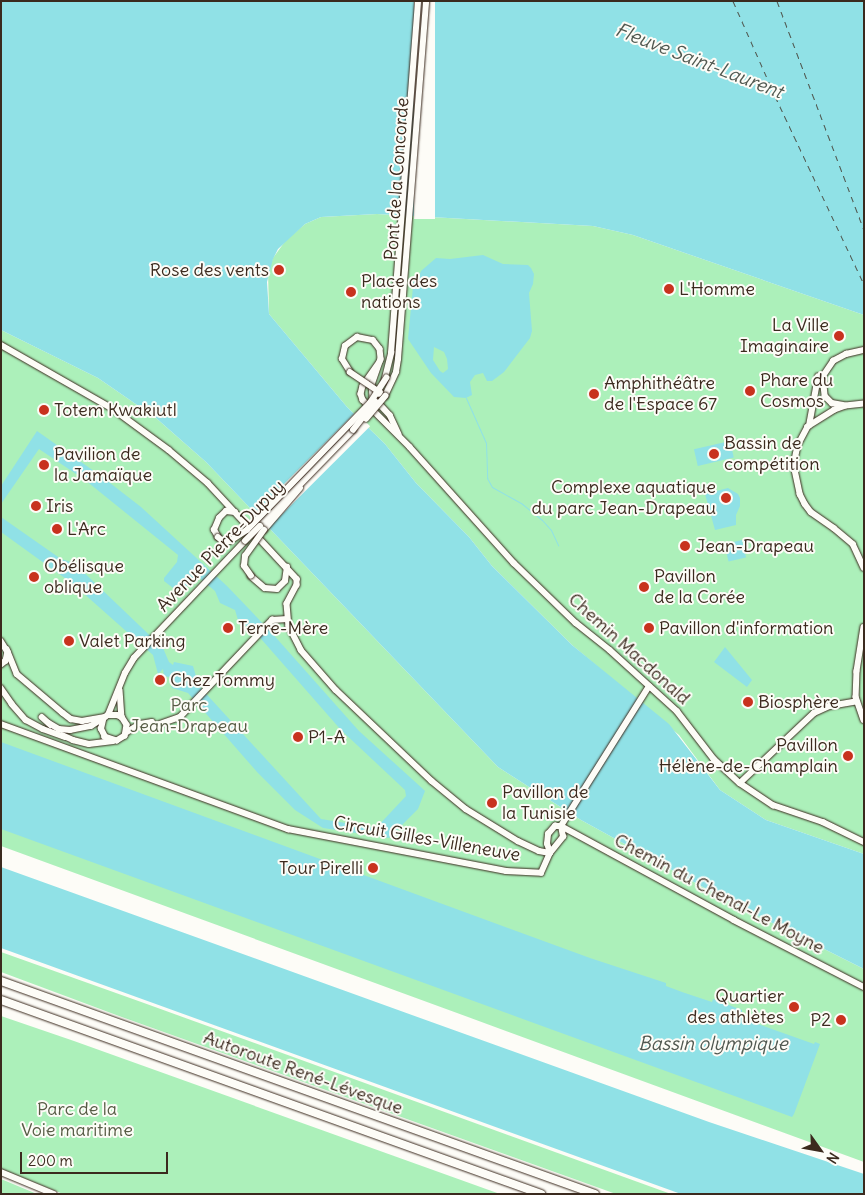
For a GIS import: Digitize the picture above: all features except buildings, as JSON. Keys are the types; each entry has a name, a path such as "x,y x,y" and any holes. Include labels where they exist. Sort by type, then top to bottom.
{"highway":[{"name":"Autoroute René-Lévesque","path":"2,981 595,1194"},
{"name":"Autoroute René-Lévesque","path":"1,1000 541,1194"}],"street":[{"name":"Pont de la Concorde","path":"238,514 230,511 222,514 215,526 218,537 223,541 230,541 247,530 370,403 382,393 391,353 418,1"},
{"name":"Pont de la Concorde","path":"353,430 396,372 400,344 426,1"},
{"path":"380,362 380,349 376,343 365,337 357,337 347,343 342,354 344,364 350,372 382,393"},
{"path":"1,345 95,397 145,431 196,472 238,514 287,567 298,582 287,604 287,619 272,620 176,720 154,726 152,722 140,724 127,732 122,739 89,744 43,729 26,720 1,688"},
{"path":"864,350 846,354 834,361 822,376 818,378 808,427 798,446 794,465 800,494 811,512 853,544 864,568"},
{"name":"Chemin Macdonald","path":"380,362 371,389 373,397 390,415 401,438"},
{"name":"Chemin Macdonald","path":"380,362 364,386 362,398 401,438 514,563 576,623 610,650 682,716 714,759 740,783 773,805 823,822 864,842"},
{"path":"822,376 823,392 827,399 836,405 864,404"},
{"path":"808,427 826,414 846,406"},
{"name":"Avenue Pierre-Dupuy","path":"106,717 129,666 159,631 353,430"},
{"path":"287,567 286,581 276,589 265,588 251,576 244,566 246,553 295,497 307,478"},
{"name":"Circuit Gilles-Villeneuve","path":"1,724 288,829 506,871 541,873 550,853 528,847 501,832 466,809 432,781 336,690 301,650 293,638 287,619"},
{"path":"864,627 857,671 857,701 864,720"},
{"path":"1,641 8,649 17,674 71,719 82,721 106,717 124,719 140,724"},
{"path":"1,665 7,658 8,649"},
{"path":"550,853 563,837 563,823 649,686"},
{"path":"119,688 127,732"},
{"path":"740,783 814,713 830,706 857,701"},
{"path":"42,717 65,737"},
{"path":"49,723 63,730 90,726 106,717"},
{"path":"106,717 102,733 113,741"},
{"path":"550,853 547,844 548,834 555,826 563,823"},
{"name":"Chemin du Chenal-Le Moyne","path":"563,823 734,920 864,987"},
{"path":"1,1172 54,1194"}],"green space":[{"path":"377,214 593,226 633,235 864,315 864,854 766,820 720,790 679,735 572,645 492,566 469,537 416,483 385,444 347,407 269,314 268,272 273,258 286,240 305,224 321,217"},
{"name":"Parc Jean-Drapeau","path":"1,330 98,378 156,418 206,462 498,767 581,820 723,898 864,969 864,1162 1,846"},
{"path":"1,952 671,1194 616,1194 119,1016 1,972"},
{"name":"Parc de la Voie maritime","path":"1,1016 500,1194 63,1194 1,1169"},
{"path":"1,1179 37,1194 1,1194"}],"water":[{"name":"Fleuve Saint-Laurent","path":"1,1 864,1 864,315 633,235 593,226 377,214 321,217 305,224 278,249 273,259 267,282 269,314 347,407 385,444 416,483 469,537 492,566 572,645 669,724 720,790 766,820 864,854 864,969 723,898 581,820 498,767 206,462 156,418 98,378 1,330"},
{"path":"483,255 503,264 528,265 534,274 533,284 529,293 532,331 530,338 504,372 492,381 487,381 483,373 475,375 470,382 472,395 466,398 454,397 431,373 408,339 414,276 419,276 421,271 436,258 450,259","holes":["434,347 444,352 448,369 443,373 433,360"]},
{"path":"37,431 141,507 227,586 271,632 359,731 425,791 418,809 389,838 323,828 295,810 257,772 188,693 172,688 169,677 164,676 163,669 158,674 153,655 73,584 1,532 1,517 61,559 74,563 163,648 169,662 173,665 174,662 193,666 199,686 321,819 376,828 406,796 405,790 341,730 255,632 238,620 235,610 220,603 215,591 198,577 194,578 182,592 178,592 164,581 164,578 177,562 178,555 85,480 39,449 1,504 1,486"},
{"name":"Bassin de compétition","path":"730,441 734,458 698,466 694,449"},
{"path":"728,488 738,494 740,498 736,525 715,530 705,494"},
{"path":"742,540 746,558 729,562 724,544"},
{"path":"725,647 752,680 747,687 714,662"},
{"name":"Bassin olympique","path":"1,742 590,958 666,983 666,986 682,992 712,1002 713,999 742,1010 742,1013 760,1018 758,1024 814,1044 815,1042 820,1044 794,1114 792,1117 1,829"},
{"path":"1,867 709,1122 864,1174 864,1194 681,1194 1,948"}],"pier":[{"path":"414,1 435,1 435,219 414,219"},
{"path":"356,412 370,426 267,529 253,515"}],"waterway":[{"path":"466,398 486,443 487,478 492,487 521,503 542,520 551,530 558,545"}],"ferry route":[{"path":"733,1 775,96 864,284"},
{"path":"777,1 864,230"}],"place":[{"name":"Rose des vents","path":"279,270"},
{"name":"L'Homme","path":"669,289"},
{"name":"Place des nations","path":"351,292"},
{"name":"La Ville Imaginaire","path":"839,336"},
{"name":"Phare du Cosmos","path":"750,391"},
{"name":"Amphithéâtre de l'Espace 67","path":"594,394"},
{"name":"Totem Kwakiutl","path":"44,410"},
{"name":"Bassin de compétition","path":"714,454"},
{"name":"Pavilion de la Jamaïque","path":"44,465"},
{"name":"Complexe aquatique du parc Jean-Drapeau","path":"726,498"},
{"name":"Iris","path":"36,506"},
{"name":"L'Arc","path":"57,529"},
{"name":"Jean-Drapeau","path":"685,546"},
{"name":"Obélisque oblique","path":"34,577"},
{"name":"Pavillon de la Corée","path":"644,587"},
{"name":"Terre-Mère","path":"228,628"},
{"name":"Pavillon d'information","path":"649,628"},
{"name":"Valet Parking","path":"69,641"},
{"name":"Chez Tommy","path":"160,680"},
{"name":"Biosphère","path":"748,702"},
{"name":"P1-A","path":"298,737"},
{"name":"Pavillon Hélène-de-Champlain","path":"848,756"},
{"name":"Pavillon de la Tunisie","path":"492,803"},
{"name":"Tour Pirelli","path":"373,868"},
{"name":"Quartier des athlètes","path":"794,1007"},
{"name":"P2","path":"841,1020"}]}
